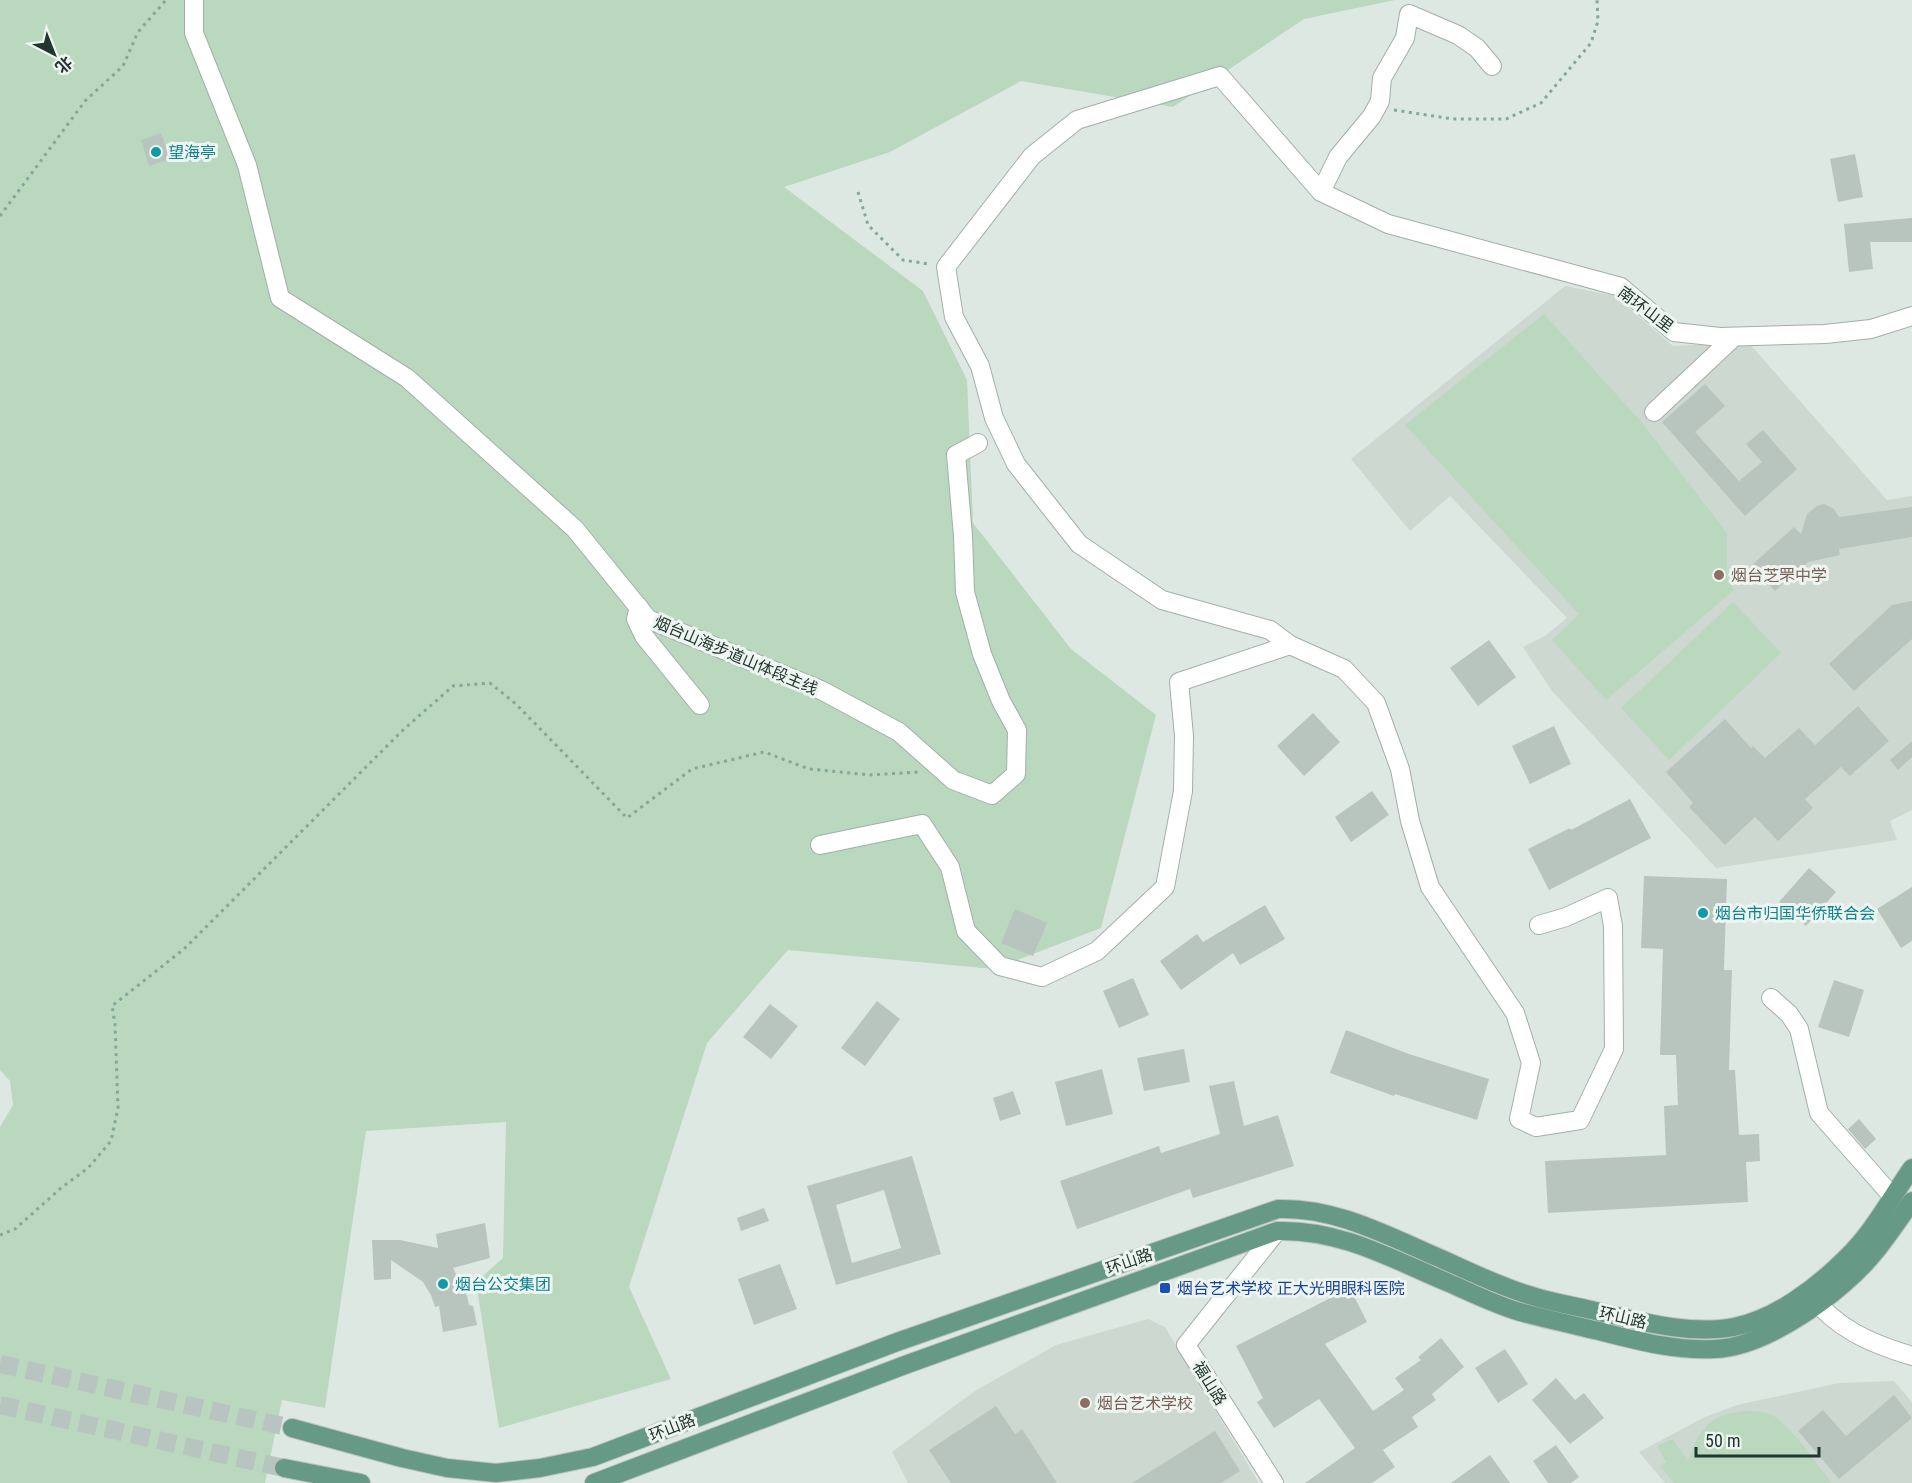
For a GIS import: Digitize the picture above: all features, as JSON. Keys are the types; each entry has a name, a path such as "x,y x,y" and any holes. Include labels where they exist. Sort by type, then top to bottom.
{"main road":[{"name":"环山路","path":"292,1428 447,1468 496,1473 540,1468 593,1457 897,1342 1278,1209 1297,1208 1348,1220 1529,1295 1650,1324 1695,1329 1734,1327 1758,1320 1812,1298 1860,1243 1912,1168"},
{"name":"环山路","path":"594,1483 905,1365 1277,1231 1297,1230 1348,1240 1518,1311 1672,1348 1718,1349 1740,1345 1764,1337 1812,1298 1862,1266 1912,1201"},
{"path":"284,1468 361,1483"}],"street":[{"name":"烟台山海步道山体段主线","path":"194,0 194,33 247,165 280,298 407,378 575,530 648,619 821,690 899,732 953,780 992,795 1016,774 1017,730 1001,701 982,654 965,592 956,454 978,443"},
{"path":"1492,66 1477,48 1458,35 1410,14 1405,38 1382,78 1380,101 1372,116 1338,157 1321,192 1220,76 1077,120 1032,156 946,267 954,317 980,366 994,418 1016,464 1079,544 1162,600 1270,630 1290,645 1344,669 1376,703 1400,768 1410,821 1430,887 1515,1013 1531,1063 1519,1119 1536,1127 1580,1120 1614,1049 1613,926 1608,898 1566,917 1539,925"},
{"name":"南环山里","path":"1321,192 1388,224 1621,287 1674,332 1734,337 1826,334 1871,329 1912,316"},
{"path":"1654,411 1734,337"},
{"path":"639,607 636,620 644,636 700,705"},
{"path":"820,845 922,824 950,867 966,931 1000,966 1042,976 1097,951 1165,887 1183,791 1184,736 1179,682 1290,645"},
{"path":"1771,998 1789,1014 1799,1029 1820,1113 1892,1196"},
{"name":"福山路","path":"1274,1483 1186,1345 1277,1231"},
{"path":"1812,1298 1847,1330 1875,1345 1912,1356"}],"path":[{"path":"0,216 85,101 123,66 138,32 166,0"},
{"path":"1372,116 1388,109 1453,119 1506,119 1541,103 1591,43 1598,21 1597,0"},
{"path":"858,192 868,225 903,260 946,267"},
{"path":"0,1234 15,1229 61,1188 88,1168 111,1141 118,1108 115,1024 112,1006 183,949 403,730 453,686 490,683 516,704 627,818 692,769 764,752 809,769 870,775 942,770"}],"shaded area":[{"name":"烟台芝罘中学","path":"1565,286 1615,296 1673,346 1748,342 1887,500 1912,496 1912,810 1890,821 1897,840 1716,868 1552,691 1523,647 1545,636 1567,618 1450,496 1410,531 1351,459"},
{"name":"烟台艺术学校","path":"1148,1319 1165,1327 1259,1483 908,1483 892,1452 975,1391 1056,1345"},
{"path":"1894,1381 1912,1402 1912,1483 1665,1483 1639,1452 1705,1417 1737,1405 1839,1383"}],"green space":[{"path":"0,0 1395,0 1304,19 1173,107 1021,81 890,152 784,187 923,291 967,380 973,523 1071,649 1156,715 1101,928 994,969 788,950 707,1043 629,1287 671,1379 499,1428 476,1282 503,1258 506,1122 366,1131 325,1408 282,1400 265,1483 0,1483 0,1127 13,1105 10,1081 0,1070"},
{"path":"1544,314 1643,424 1727,533 1727,578 1734,590 1606,700 1552,640 1579,614 1405,425"},
{"path":"1733,602 1781,653 1669,760 1621,708"},
{"path":"1745,1411 1765,1413 1779,1420 1796,1436 1832,1483 1674,1483 1660,1466 1666,1462 1657,1446 1673,1439 1688,1462 1696,1441 1707,1426 1722,1416"}],"building":[{"path":"161,133 170,159 149,166 141,140"},
{"path":"1855,154 1863,197 1838,202 1830,159"},
{"path":"1912,218 1912,242 1870,242 1873,269 1849,272 1844,224"},
{"path":"1705,384 1725,406 1695,432 1739,481 1762,462 1746,444 1763,430 1797,469 1745,516 1662,422"},
{"path":"1824,504 1834,509 1839,517 1912,507 1912,537 1839,549 1840,555 1808,562 1775,591 1752,565 1794,527 1801,534 1807,514 1817,506"},
{"path":"1912,601 1912,639 1854,691 1829,664 1892,605"},
{"path":"1489,640 1516,677 1478,706 1450,668"},
{"path":"1858,706 1889,741 1850,776 1841,767 1805,799 1813,808 1778,841 1755,817 1725,845 1689,807 1693,803 1666,772 1725,719 1751,748 1753,746 1765,758 1799,728 1815,745"},
{"path":"1313,713 1340,742 1304,776 1277,746"},
{"path":"1554,726 1571,764 1530,784 1512,746"},
{"path":"1912,741 1912,757 1898,770 1890,760"},
{"path":"1372,791 1389,815 1351,842 1335,817"},
{"path":"1630,799 1651,838 1549,890 1528,849 1570,828 1571,830"},
{"path":"1809,868 1836,892 1806,926 1779,902"},
{"path":"1644,876 1727,879 1724,970 1732,970 1729,1070 1735,1070 1739,1135 1759,1134 1760,1161 1746,1162 1748,1202 1548,1213 1545,1161 1666,1155 1664,1106 1678,1105 1676,1055 1660,1055 1663,949 1641,948"},
{"path":"1912,887 1912,941 1901,948 1877,909"},
{"path":"1265,905 1285,939 1240,965 1233,953 1181,990 1160,961 1197,934 1203,942"},
{"path":"1015,909 1047,923 1033,956 1001,943"},
{"path":"1133,978 1149,1015 1119,1028 1103,991"},
{"path":"1834,980 1864,990 1849,1037 1818,1027"},
{"path":"877,1001 900,1019 865,1066 841,1048"},
{"path":"770,1004 798,1026 771,1059 743,1037"},
{"path":"1346,1030 1409,1054 1489,1079 1477,1120 1395,1094 1394,1096 1330,1073"},
{"path":"1184,1049 1190,1082 1144,1091 1137,1058"},
{"path":"1102,1069 1113,1114 1066,1126 1055,1082"},
{"path":"1234,1081 1244,1126 1278,1115 1294,1166 1193,1198 1190,1189 1077,1229 1060,1181 1159,1146 1161,1153 1220,1134 1209,1086"},
{"path":"1013,1091 1021,1114 1000,1121 993,1098"},
{"path":"1859,1119 1876,1139 1865,1149 1848,1129"},
{"path":"912,1156 941,1254 836,1285 807,1186","holes":["884,1190 901,1248 852,1263 836,1205"]},
{"path":"764,1208 769,1221 741,1231 737,1218"},
{"name":"烟台公交集团","path":"485,1223 490,1258 453,1268 469,1305 473,1306 477,1325 443,1332 439,1306 435,1307 423,1282 391,1260 391,1279 374,1280 372,1240 400,1240 438,1248 436,1234"},
{"path":"780,1264 797,1309 754,1325 738,1279"},
{"path":"1350,1288 1367,1322 1325,1344 1373,1411 1404,1390 1395,1378 1421,1360 1418,1357 1441,1338 1464,1367 1432,1394 1436,1400 1412,1417 1418,1427 1383,1450 1395,1467 1372,1483 1305,1483 1355,1448 1319,1399 1274,1428 1257,1402 1263,1398 1236,1346"},
{"path":"1505,1349 1528,1384 1498,1403 1475,1368"},
{"path":"1556,1378 1575,1400 1584,1393 1604,1418 1570,1444 1532,1400"},
{"path":"1894,1395 1912,1418 1839,1479 1798,1431 1823,1410 1846,1436"},
{"path":"996,1406 1015,1434 1022,1429 1057,1483 951,1483 929,1450"},
{"path":"1215,1431 1240,1471 1221,1483 1132,1483"},
{"path":"1556,1445 1579,1477 1571,1483 1548,1483 1533,1461"},
{"path":"1490,1455 1510,1483 1451,1483"}],"tunnel":[{"path":"0,1364 292,1428"},
{"path":"0,1405 284,1468"}],"place":[{"name":"望海亭","path":"156,152"},
{"name":"烟台芝罘中学","path":"1719,575"},
{"name":"烟台市归国华侨联合会","path":"1703,913"},
{"name":"烟台公交集团","path":"443,1284"},
{"name":"烟台艺术学校 正大光明眼科医院","path":"1165,1288"},
{"name":"烟台艺术学校","path":"1085,1403"}]}
